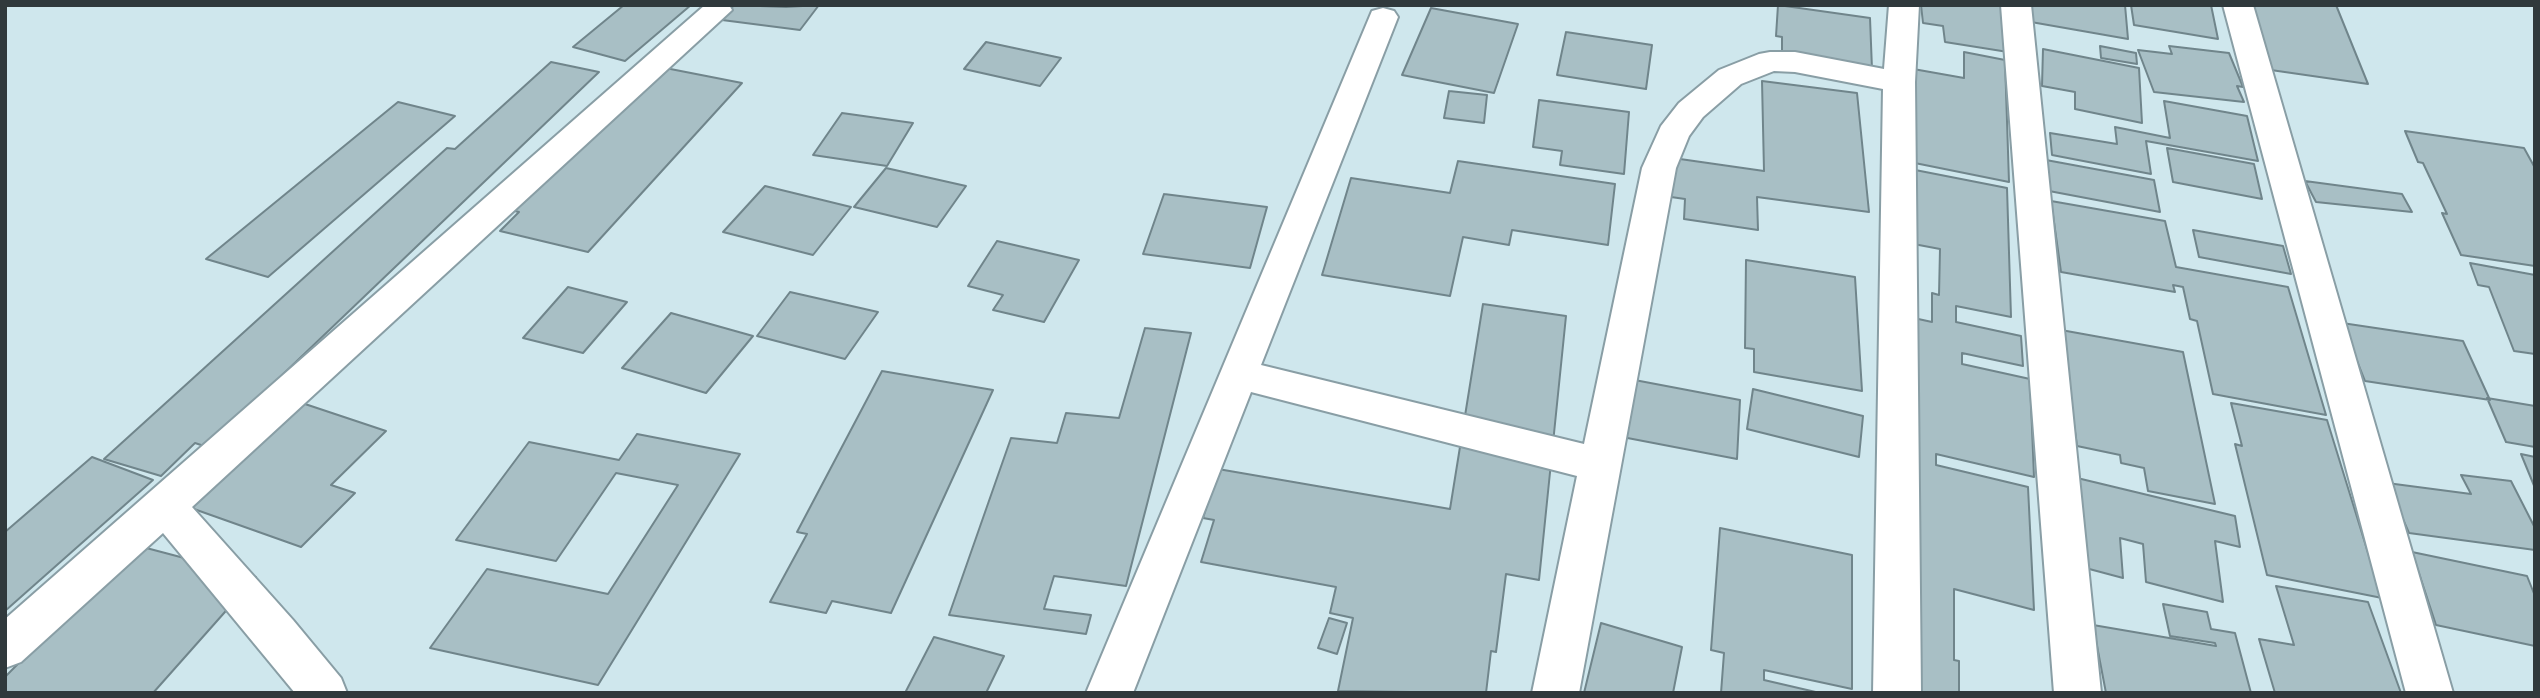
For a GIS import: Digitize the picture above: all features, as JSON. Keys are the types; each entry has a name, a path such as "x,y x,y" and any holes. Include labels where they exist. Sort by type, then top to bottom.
{"street":[{"path":"1897,693 1899,82 1904,5"},
{"path":"2016,5 2078,693"},
{"path":"2238,5 2430,693"},
{"path":"5,648 717,10"},
{"path":"1109,693 1383,17"},
{"path":"1555,693 1659,168 1674,134 1691,110 1730,77 1770,61 1795,62 1899,82"},
{"path":"1239,374 1600,465"},
{"path":"165,506 277,634 324,693"}],"building":[{"path":"624,5 691,5 625,61 573,47"},
{"path":"734,5 819,5 800,30 722,20"},
{"path":"1778,5 1870,18 1872,69 1782,56 1782,37 1776,36"},
{"path":"1921,5 2001,5 2008,52 1945,42 1943,26 1923,23"},
{"path":"2031,5 2125,5 2128,39 2031,22"},
{"path":"2131,5 2211,5 2218,39 2134,25"},
{"path":"2237,5 2336,5 2368,84 2257,68"},
{"path":"1431,8 1518,24 1494,93 1402,75"},
{"path":"1566,32 1652,45 1646,89 1557,75"},
{"path":"986,42 1061,58 1040,86 964,69"},
{"path":"2100,46 2136,53 2137,64 2101,58"},
{"path":"2169,46 2229,53 2243,87 2237,86 2244,102 2154,92 2138,50 2172,54"},
{"path":"2043,49 2139,68 2142,123 2075,109 2075,92 2042,86"},
{"path":"1964,52 2005,60 2009,182 1890,158 1902,67 1964,78"},
{"path":"551,62 599,72 207,447 195,443 161,476 104,459 447,148 455,149"},
{"path":"650,65 742,83 588,252 500,231 519,212 506,209"},
{"path":"1762,81 1857,93 1869,212 1757,197 1758,230 1684,219 1685,199 1664,196 1666,157 1764,171"},
{"path":"1449,91 1487,95 1484,123 1444,118"},
{"path":"1539,100 1629,112 1624,174 1560,165 1562,151 1533,147"},
{"path":"2164,101 2247,116 2258,161 2146,141 2151,174 2052,155 2050,133 2117,144 2115,127 2170,138"},
{"path":"398,102 455,116 268,277 206,259"},
{"path":"842,113 913,123 887,166 813,155"},
{"path":"2405,131 2524,148 2535,168 2535,266 2461,255 2442,213 2447,214 2423,163 2418,162"},
{"path":"2167,148 2254,164 2262,199 2173,182"},
{"path":"2046,160 2154,180 2160,212 2049,191"},
{"path":"1458,161 1615,184 1608,245 1512,230 1509,245 1463,237 1450,296 1322,275 1351,178 1450,193"},
{"path":"886,168 966,186 937,227 854,207"},
{"path":"1905,168 2007,188 2011,317 1956,306 1956,322 2021,336 2023,366 1962,353 1962,364 2030,379 2034,477 1936,454 1936,465 2028,487 2034,610 1954,589 1954,660 1959,661 1959,693 1888,693 1900,315 1932,322 1932,293 1939,295 1940,249 1903,242"},
{"path":"2305,181 2402,194 2412,212 2316,202"},
{"path":"765,186 851,207 813,255 723,232"},
{"path":"1164,194 1267,207 1250,268 1143,254"},
{"path":"2051,201 2165,221 2176,267 2288,287 2326,415 2213,394 2197,321 2190,319 2183,287 2173,285 2175,292 2061,272"},
{"path":"2193,230 2283,246 2291,274 2199,257"},
{"path":"997,241 1079,260 1044,322 993,310 1003,295 968,286"},
{"path":"1746,260 1855,277 1862,391 1754,372 1754,349 1745,348"},
{"path":"2470,263 2535,275 2535,354 2514,351 2489,287 2478,285"},
{"path":"568,287 627,302 583,353 523,338"},
{"path":"790,292 878,312 845,359 757,336"},
{"path":"1483,304 1566,316 1539,580 1506,574 1496,652 1491,651 1486,693 1338,691 1353,618 1330,613 1336,587 1201,562 1214,520 1203,518 1218,469 1450,509"},
{"path":"671,313 753,336 706,393 622,368"},
{"path":"2342,323 2463,341 2490,400 2365,381"},
{"path":"1145,328 1191,333 1126,586 1054,576 1044,609 1091,615 1086,634 949,615 1011,438 1057,443 1066,413 1119,418"},
{"path":"2061,330 2183,352 2215,504 2148,491 2144,468 2121,463 2120,455 2077,446"},
{"path":"882,371 993,390 891,613 832,601 826,613 770,602 807,534 797,532"},
{"path":"1624,378 1740,400 1737,459 1617,436"},
{"path":"1753,389 1863,416 1859,457 1747,429"},
{"path":"2487,398 2535,406 2535,447 2506,442"},
{"path":"290,399 386,431 331,485 355,493 301,547 177,503"},
{"path":"2231,403 2327,420 2382,598 2267,575 2235,444 2242,446"},
{"path":"637,434 740,454 598,685 430,648 487,569 608,594 678,485 616,473 556,561 456,540 529,442 619,460"},
{"path":"2521,454 2535,457 2535,488"},
{"path":"92,457 153,480 5,611 5,532"},
{"path":"2461,475 2511,481 2535,528 2535,550 2409,533 2387,483 2471,494"},
{"path":"2073,477 2235,516 2240,547 2215,541 2223,602 2146,582 2143,544 2120,538 2123,578 2078,566"},
{"path":"1720,528 1852,555 1852,689 1764,670 1764,680 1820,693 1721,693 1724,653 1711,650"},
{"path":"135,545 256,577 153,693 5,693 5,677"},
{"path":"2412,552 2527,576 2535,596 2535,646 2436,625"},
{"path":"2276,586 2368,602 2401,693 2275,693 2259,639 2294,645"},
{"path":"2163,604 2207,612 2211,629 2235,633 2251,693 2106,693 2093,625 2216,646 2215,643 2170,636"},
{"path":"1329,618 1347,623 1337,654 1318,648"},
{"path":"1601,623 1682,647 1673,693 1584,693"},
{"path":"934,637 1004,656 986,693 905,693"}]}
